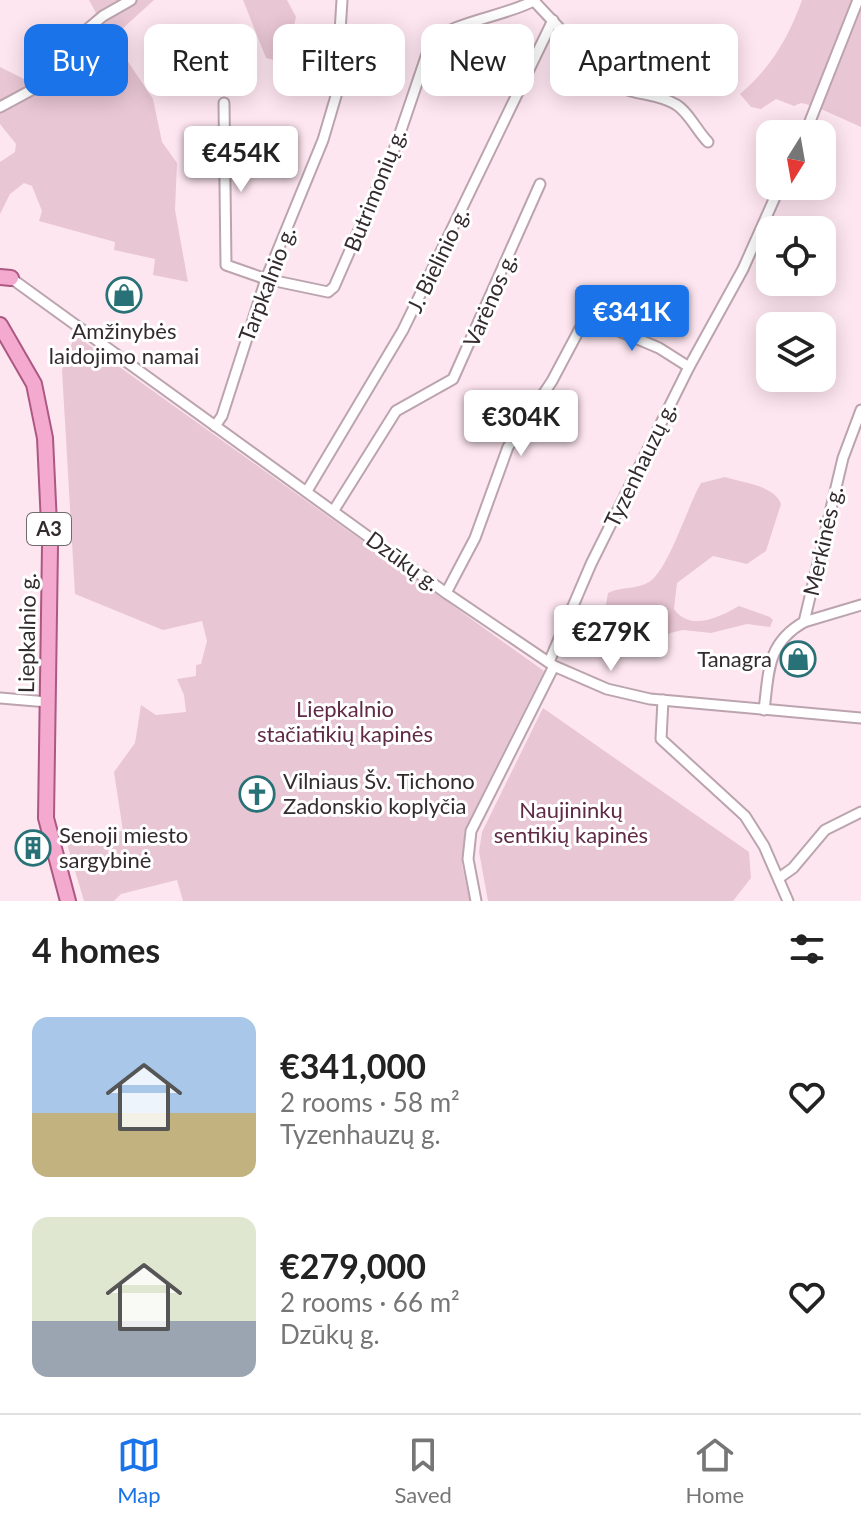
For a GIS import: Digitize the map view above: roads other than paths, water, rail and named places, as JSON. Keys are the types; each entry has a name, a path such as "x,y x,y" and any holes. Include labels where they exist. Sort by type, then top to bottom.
{"main road":[{"name":"Liepkalnio g.","path":"0,325 34,384 45,438 50,546 46,818 68,901"}],"street":[{"path":"0,107 52,79 71,43 103,16 131,0"},
{"name":"Tarpkalnio g.","path":"215,426 222,416 266,279 323,140 336,96 342,0"},
{"path":"534,0 609,81 618,88 671,101 681,107 708,142"},
{"name":"Butrimonių g.","path":"266,279 328,292 334,287 396,145 430,45 441,34 534,0"},
{"path":"811,120 858,0"},
{"name":"J. Bielinio g.","path":"307,491 403,330 553,20"},
{"path":"224,103 226,262 230,269 266,279"},
{"name":"Varėnos g.","path":"334,510 396,411 453,379 540,184"},
{"name":"Tyzenhauzų g.","path":"476,901 468,859 471,831 551,664 591,564 689,367 743,269 774,200"},
{"name":"Dzūkų g.","path":"4,275 446,593 551,664 607,689 663,700 861,718"},
{"path":"446,593 475,538 508,447 552,381 586,317 659,348 689,367"},
{"name":"Merkinės g.","path":"764,710 776,645 787,631 804,622 843,458 861,410"},
{"path":"804,622 861,605"},
{"path":"0,698 48,702"},
{"path":"663,700 661,739 745,816 788,901"},
{"path":"779,878 793,868 825,830 861,812"}],"place":[{"name":"Amžinybės laidojimo namai","path":"124,295"},
{"name":"Tanagra","path":"798,659"},
{"name":"Vilniaus Šv. Tichono Zadonskio koplyčia","path":"257,794"},
{"name":"Senoji miesto sargybinė","path":"33,848"}],"park label":[{"name":"Liepkalnio stačiatikių kapinės","path":"345,722"},
{"name":"Naujininkų sentikių kapinės","path":"571,822"}]}
